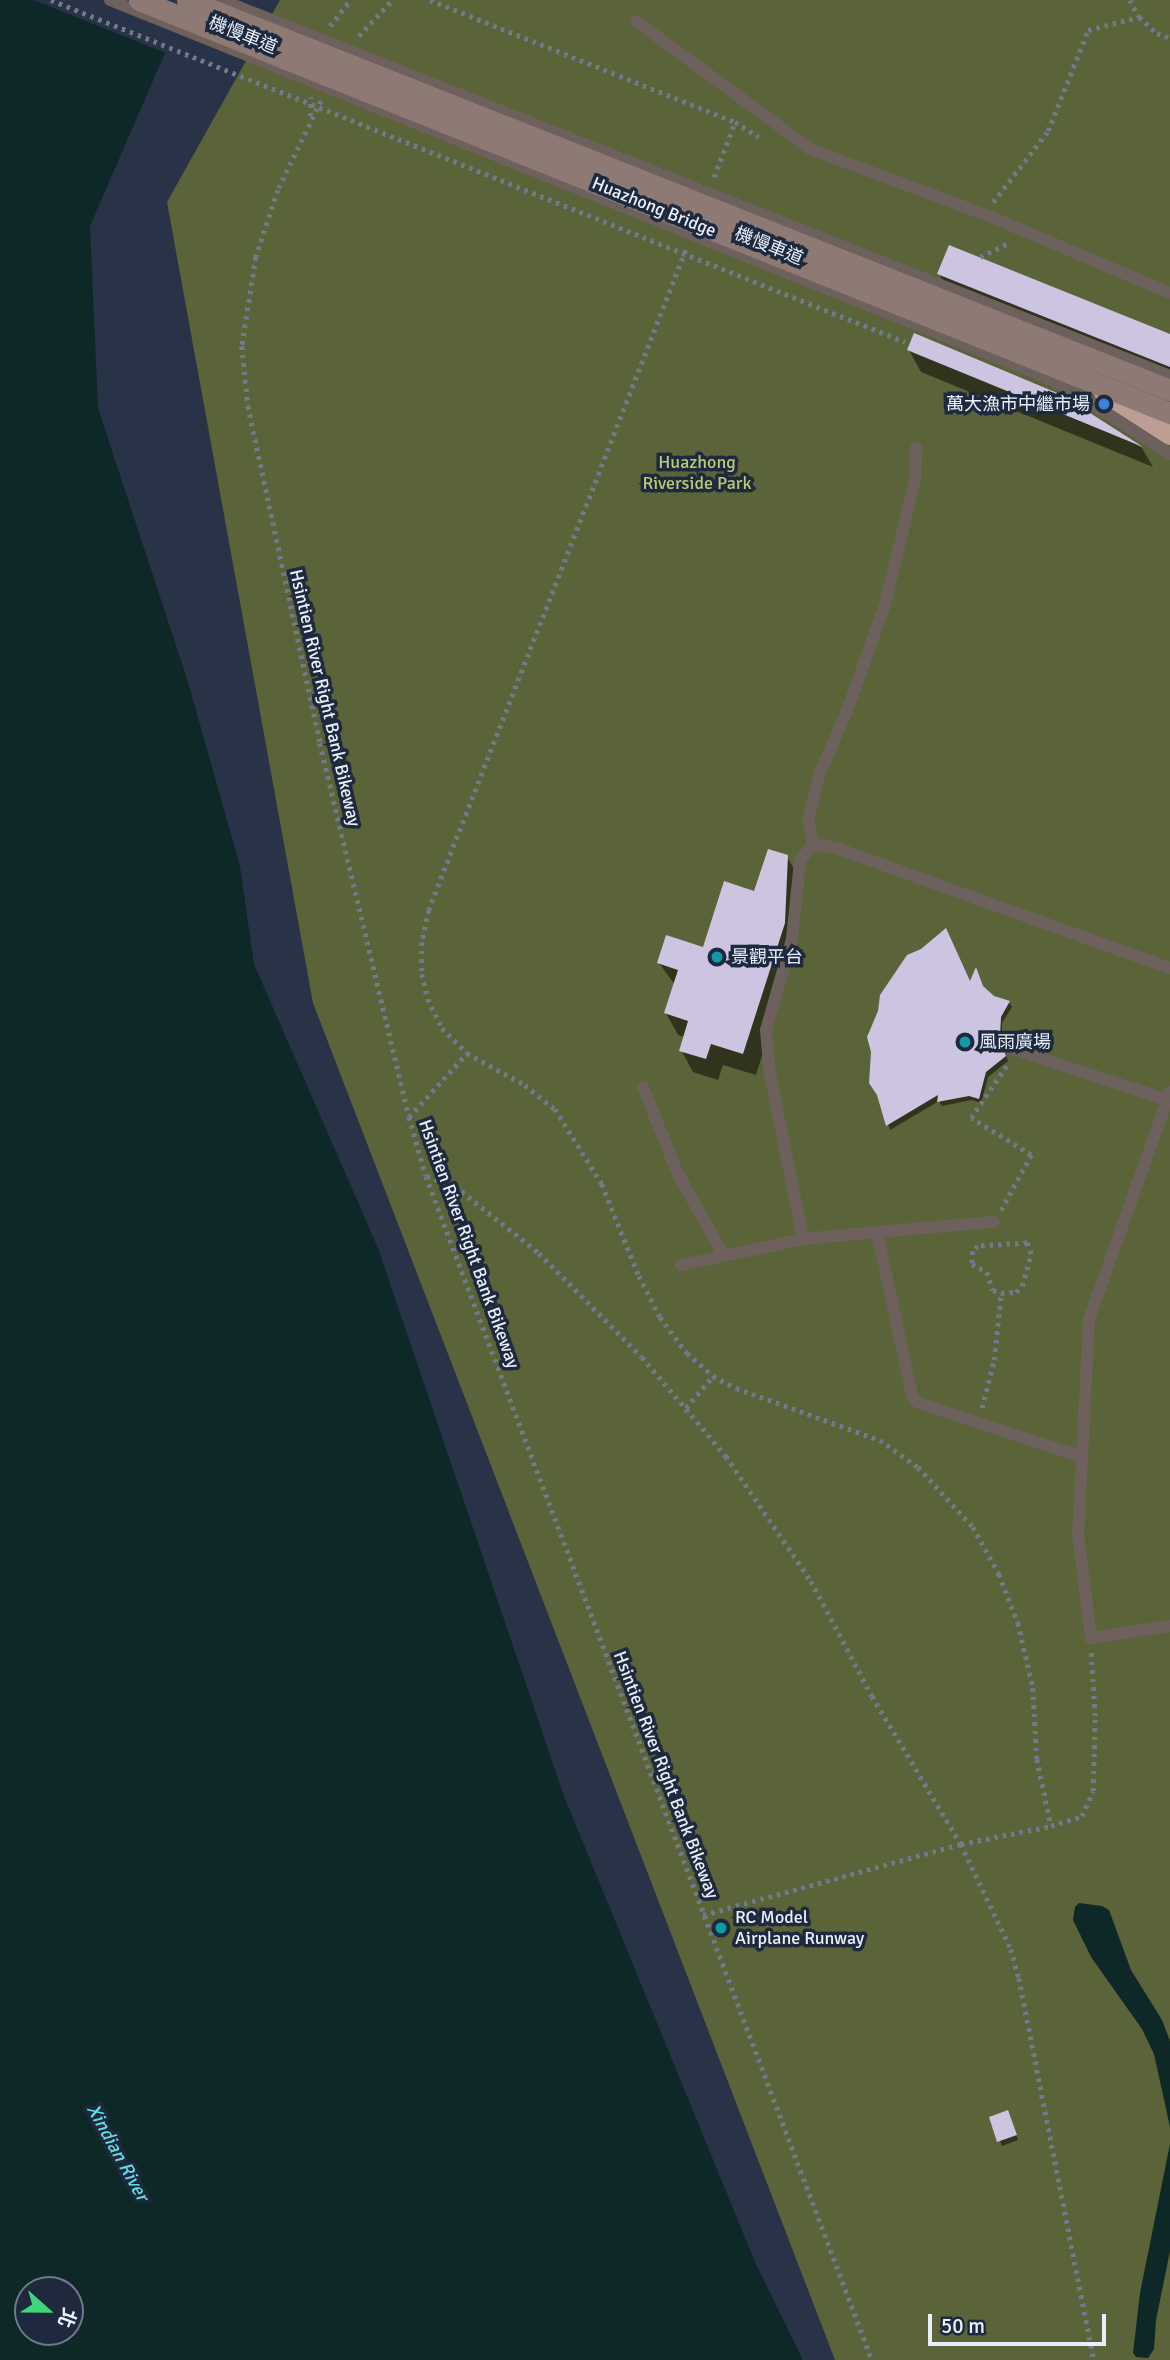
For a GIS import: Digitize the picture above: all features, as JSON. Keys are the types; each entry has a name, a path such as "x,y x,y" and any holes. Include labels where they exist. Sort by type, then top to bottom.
{"highway":[{"path":"1084,379 1170,434"}],"main road":[{"name":"Huazhong Bridge","path":"139,0 1170,413"},
{"name":"Huazhong Bridge","path":"187,0 1170,390"}],"lane":[{"name":"機慢車道","path":"110,0 1029,370 1066,387 1170,454"},
{"name":"機慢車道","path":"221,0 1170,376"},
{"path":"636,21 810,149 984,214 1170,293"},
{"path":"803,1239 770,1074 766,1030 792,939 800,861 813,844 808,821 820,774 847,711 885,604 915,480 916,448"},
{"path":"813,844 836,848 1170,968"},
{"path":"1012,1049 1169,1096 1089,1320 1078,1535 1091,1637 1170,1626"},
{"path":"643,1087 677,1172 724,1256"},
{"path":"681,1265 803,1239 994,1222"},
{"path":"877,1232 912,1395 917,1402 1082,1457"}],"path":[{"path":"51,0 908,343"},
{"path":"358,37 365,26 392,0"},
{"path":"430,0 735,122 766,141"},
{"path":"1130,0 1139,17 1157,33 1170,38"},
{"path":"984,214 1048,131 1088,30 1139,17"},
{"name":"Hsintien River Right Bank Bikeway","path":"323,97 278,190 256,257 242,346 248,406 320,743 409,1117 426,1176 872,2360"},
{"path":"710,187 735,122"},
{"path":"980,257 1028,234"},
{"path":"691,239 429,910 422,942 422,974 428,999 442,1028 467,1053 525,1085 555,1109 602,1184 639,1276 660,1317 687,1353 713,1376 736,1388 880,1440 918,1467 973,1527 999,1574 1018,1623 1033,1688 1037,1759 1051,1826"},
{"path":"994,1222 1031,1155 971,1118 1006,1069 1012,1049"},
{"path":"409,1117 467,1053"},
{"path":"426,1176 455,1186 539,1253 642,1357 726,1456 811,1581 872,1696 961,1843 1011,1949 1094,2360"},
{"path":"1027,1243 1031,1254 1022,1286 1016,1292 1001,1293 993,1290 987,1272 972,1264 973,1251 978,1246 1027,1243"},
{"path":"978,1422 994,1360 1001,1293"},
{"path":"686,1408 713,1376"},
{"path":"703,1915 961,1843 1051,1826 1082,1816 1093,1791 1095,1716 1091,1637"}],"green space":[{"name":"Huazhong Riverside Park","path":"280,0 1170,0 1170,2360 835,2360 313,1003 167,202"}],"water":[{"name":"Xindian River","path":"0,0 188,0 90,226 98,408 188,682 240,866 254,964 378,1248 564,1796 755,2262 803,2360 0,2360"},
{"path":"1079,1903 1102,1906 1109,1910 1131,1970 1162,2020 1170,2041 1170,2127 1154,2054 1142,2029 1091,1957 1073,1920 1075,1907"},
{"path":"1170,2144 1170,2251 1156,2320 1154,2349 1148,2358 1136,2357 1133,2353 1140,2293"}],"pier":[{"path":"34,0 191,0 168,54"}],"building":[{"path":"949,245 1170,334 1170,367 937,274"},
{"path":"914,333 1062,395 1143,447 907,350"},
{"name":"景觀平台","path":"768,849 788,855 785,923 743,1054 711,1044 706,1059 679,1051 688,1021 664,1013 678,970 657,963 666,935 703,947 724,881 754,891"},
{"path":"946,928 970,981 976,967 983,986 994,996 1010,1001 1001,1017 1000,1037 1006,1056 986,1072 979,1099 969,1096 937,1102 938,1095 886,1126 877,1095 869,1083 871,1052 867,1037 878,1011 880,995 907,955 921,949"},
{"path":"1008,2110 1017,2135 997,2142 989,2117"}],"place":[{"name":"萬大漁市中繼市場","path":"1104,404"},
{"name":"景觀平台","path":"717,957"},
{"name":"風雨廣場","path":"965,1042"},
{"name":"RC Model Airplane Runway","path":"721,1928"}]}
